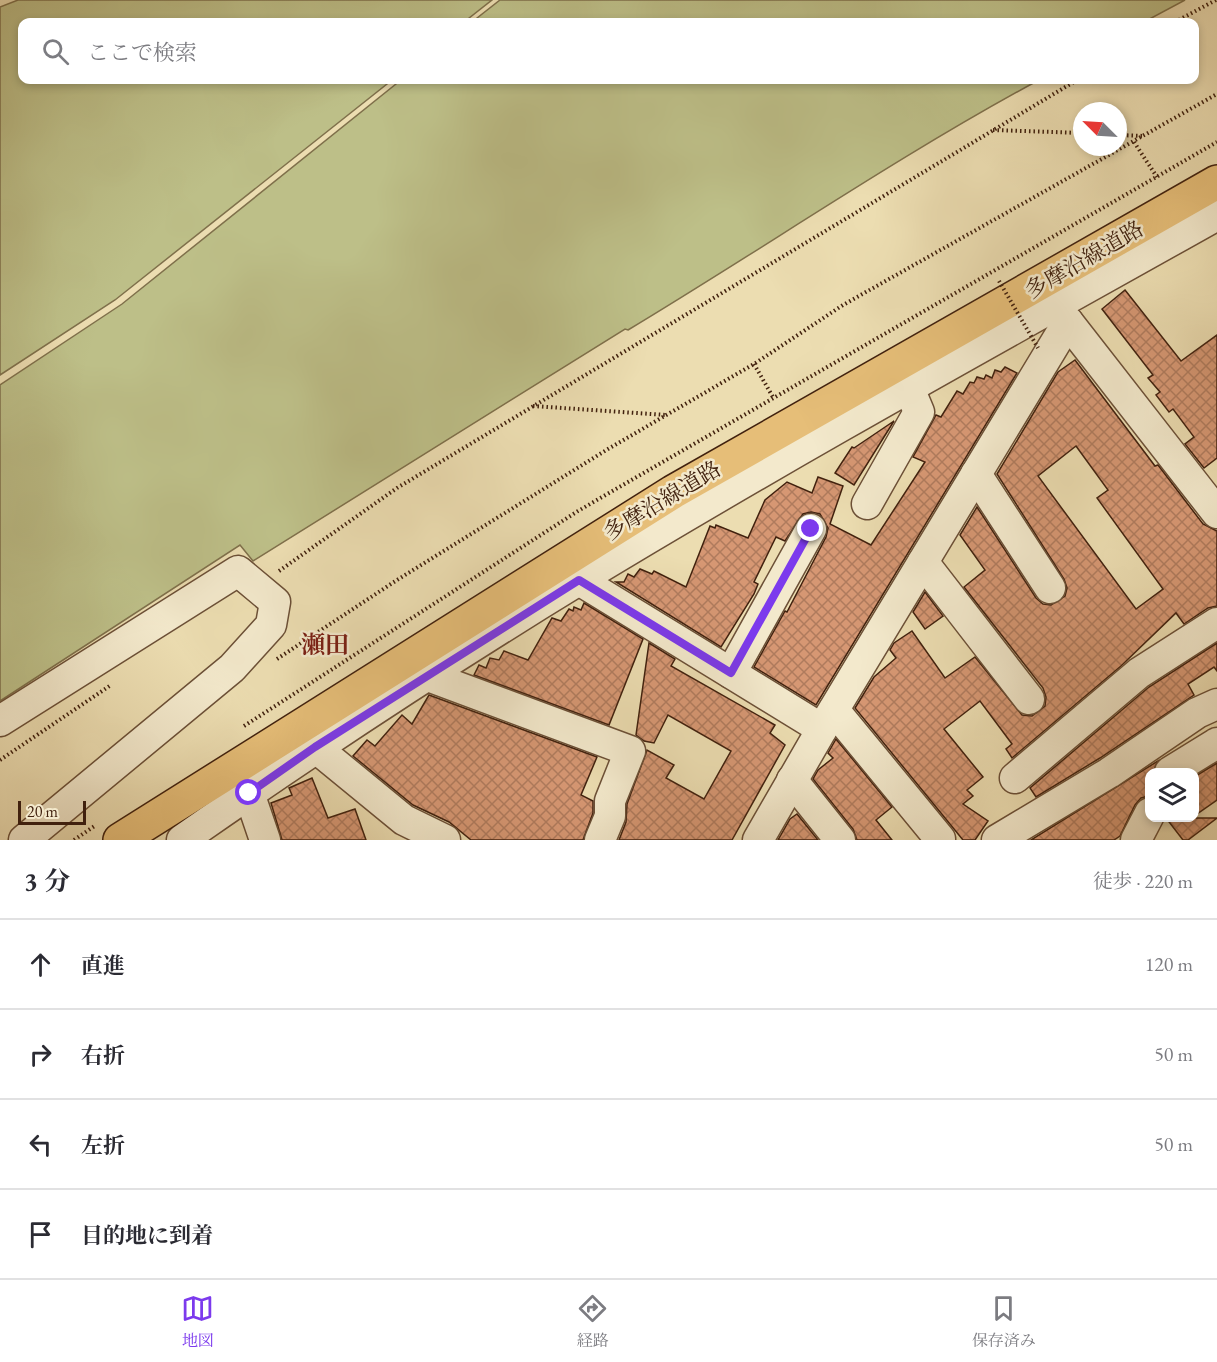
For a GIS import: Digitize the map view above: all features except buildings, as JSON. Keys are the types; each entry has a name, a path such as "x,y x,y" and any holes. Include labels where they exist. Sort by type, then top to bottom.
{"main road":[{"name":"多摩沿線道路","path":"120,840 673,492 1217,182"}],"street":[{"path":"182,840 315,747 579,580 909,388 1060,315 1217,215"},
{"path":"765,836 792,780 976,474 1060,315"},
{"path":"1060,315 1212,496"},
{"path":"867,504 919,412 909,388"},
{"path":"976,474 1050,588"},
{"path":"731,673 811,529"},
{"path":"923,562 1029,699"},
{"path":"0,721 238,571 274,602 271,625 232,668 24,840"},
{"path":"579,580 731,673 828,719 940,838"},
{"path":"1015,778 1139,674 1217,623"},
{"path":"428,676 630,751 610,801 610,816 600,840"},
{"path":"996,840 1109,773 1197,712 1217,704"},
{"path":"1176,768 1217,743"},
{"path":"315,747 404,820 445,840"},
{"path":"792,780 840,840"},
{"path":"249,793 265,840"},
{"path":"1136,840 1145,821"}],"path":[{"path":"1182,18 1216,0"},
{"path":"257,586 397,488 1070,84"},
{"path":"271,663 407,574 666,415 754,364 843,305 1217,94"},
{"path":"993,130 1073,133"},
{"path":"1127,135 1144,136"},
{"path":"1134,142 1157,177"},
{"path":"999,281 1038,348"},
{"path":"754,364 774,399"},
{"path":"532,406 666,415"},
{"path":"0,760 118,680"}],"green space":[{"path":"18,0 492,0 469,18 18,18 18,84 387,84 115,300 0,375 0,7"},
{"path":"500,0 1185,0 1151,18 477,18"},
{"path":"396,84 1032,84 935,139 253,561 240,545 0,701 0,385 122,304"}],"district":[{"name":"瀬田","path":"325,645"}],"route":[{"path":"249,793 315,747 579,580 731,673 811,529"}]}
